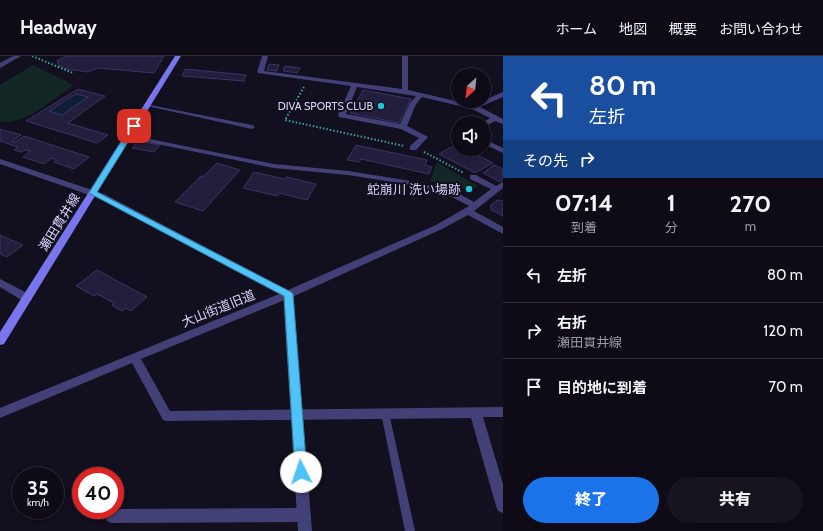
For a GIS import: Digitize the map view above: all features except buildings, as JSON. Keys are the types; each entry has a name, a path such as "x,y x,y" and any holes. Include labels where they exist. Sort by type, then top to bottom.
{"main road":[{"name":"瀬田貫井線","path":"0,341 178,56"}],"street":[{"path":"0,66 18,56"},
{"path":"265,56 260,72 405,91 451,102"},
{"path":"405,56 405,91"},
{"path":"355,84 342,115 403,127 424,138 413,148"},
{"path":"491,99 503,94"},
{"path":"403,127 414,103 420,95"},
{"path":"476,108 503,122"},
{"path":"491,121 495,118"},
{"path":"128,136 274,166 348,173 405,182 451,193 503,231"},
{"path":"491,145 503,151"},
{"path":"0,161 93,193 288,294 305,531"},
{"path":"473,178 498,190"},
{"name":"大山街道旧道","path":"0,413 288,294 439,227 498,190"},
{"path":"0,282 27,298"},
{"path":"134,357 167,416 503,412"},
{"path":"475,412 503,506"},
{"path":"124,516 304,515"}],"lane":[{"path":"147,105 252,127"},
{"path":"385,413 410,531"}],"path":[{"path":"32,56 73,74"},
{"path":"309,78 285,120 413,148 426,153 473,178"}],"green space":[{"path":"33,65 74,85 48,104 28,116 9,122 0,121 0,85"},
{"path":"437,162 478,186 469,191 462,188 460,190 430,181"}],"water":[{"path":"76,94 88,97 62,115 49,111"}],"place":[{"name":"DIVA SPORTS CLUB","path":"381,106"},
{"name":"蛇崩川 洗い場跡","path":"469,189"}],"route":[{"path":"134,126 93,193 288,294 301,472"}]}
